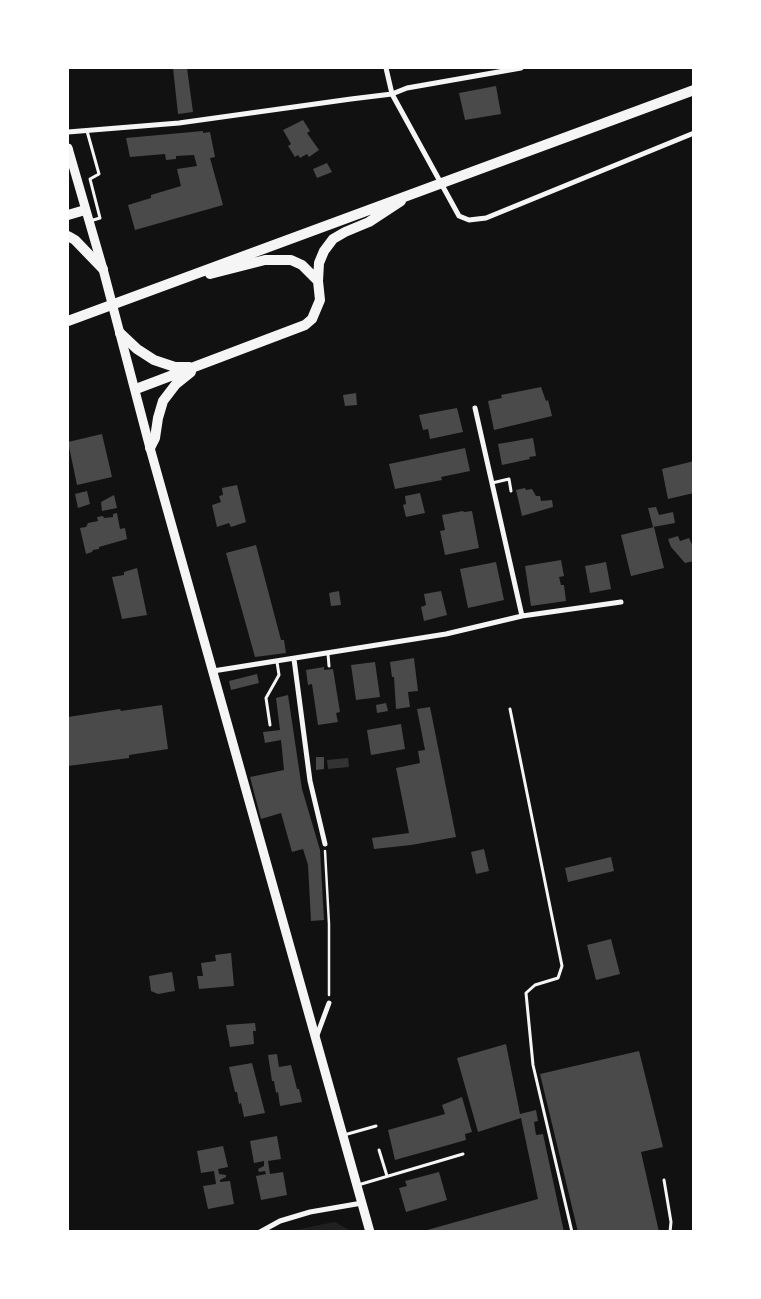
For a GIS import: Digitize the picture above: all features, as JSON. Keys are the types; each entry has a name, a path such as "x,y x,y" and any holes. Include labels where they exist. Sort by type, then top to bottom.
{"highway":[{"path":"68,321 692,90"},
{"path":"136,389 305,325 312,319 320,300 319,263 324,251 333,239 369,222 410,195"},
{"path":"68,215 85,210"},
{"path":"68,236 75,240 103,270"},
{"path":"177,281 223,272 265,260 277,259 291,260 302,265 318,281"},
{"path":"120,333 154,360 175,367 198,366"},
{"path":"150,448 155,438 163,401 176,384 198,366"}],"main road":[{"path":"68,150 370,1232"}],"street":[{"path":"386,68 392,94 459,216 468,220 486,218 694,133"},
{"path":"68,132 179,123 351,98 392,94 407,88 522,68"},
{"path":"475,408 522,616"},
{"path":"213,671 446,634 522,616 621,602"},
{"path":"294,659 310,781 325,844"},
{"path":"316,1039 329,1003"},
{"path":"260,1232 280,1220 362,1202"}],"lane":[{"path":"87,131 99,174 90,179 100,218 88,222"},
{"path":"492,483 509,480 511,491"},
{"path":"328,654 329,666"},
{"path":"270,725 266,698 279,675 277,662"},
{"path":"510,709 562,966 558,978 535,985 526,993 534,1065 572,1232"},
{"path":"343,1135 376,1126"},
{"path":"379,1150 387,1176"},
{"path":"357,1185 463,1154"},
{"path":"664,1180 671,1222 670,1232"}],"path":[{"path":"325,844 329,924 329,1003"}],"shaded area":[{"path":"348,758 349,767 328,769 327,760"},
{"path":"335,1222 351,1231 291,1231 324,1224"}],"building":[{"path":"173,68 187,68 193,112 178,114"},
{"path":"496,86 501,114 465,120 459,93"},
{"path":"303,120 310,131 307,133 319,150 309,157 307,154 300,158 298,155 295,157 288,146 291,144 283,130"},
{"path":"203,131 203,133 210,132 215,157 210,158 223,205 135,230 128,205 151,198 151,195 181,186 177,169 197,166 194,155 176,156 176,159 166,160 165,154 130,157 126,138"},
{"path":"327,163 332,172 317,178 313,169"},
{"path":"541,387 546,401 548,400 552,416 494,430 488,401 502,398 501,395"},
{"path":"356,393 357,405 345,406 343,395"},
{"path":"457,408 463,432 430,439 428,429 423,430 419,415"},
{"path":"102,434 112,477 77,485 68,442"},
{"path":"533,438 536,456 502,465 498,444"},
{"path":"465,448 470,471 441,477 442,480 395,489 389,464"},
{"path":"694,461 694,493 668,499 662,469"},
{"path":"237,485 246,522 231,527 229,523 217,527 212,505 221,502 219,496 223,495 222,488"},
{"path":"525,488 526,490 532,489 536,496 540,496 541,501 552,500 553,507 522,516 516,490"},
{"path":"87,491 90,504 78,508 75,494"},
{"path":"420,493 425,513 406,517 403,505 406,504 405,496"},
{"path":"114,495 117,508 102,511 101,502"},
{"path":"656,507 659,515 673,512 675,523 653,527 648,508"},
{"path":"472,511 479,548 445,555 440,531 445,530 442,515"},
{"path":"117,513 120,529 125,528 127,539 99,547 99,549 86,554 80,528 86,527 88,523 98,521 97,517 113,517 113,514"},
{"path":"654,527 664,568 631,576 621,535"},
{"path":"678,536 680,541 689,538 694,549 694,561 685,563 671,547 668,539"},
{"path":"256,545 281,640 284,640 286,653 255,657 226,553"},
{"path":"561,560 564,576 559,577 561,585 564,585 566,601 531,606 525,566"},
{"path":"496,562 504,600 468,608 460,569"},
{"path":"606,562 611,589 590,593 585,566"},
{"path":"137,568 147,615 122,619 112,577 124,575 124,572"},
{"path":"339,591 341,605 331,606 329,593"},
{"path":"441,591 447,615 424,621 421,607 426,605 424,594"},
{"path":"414,658 418,691 408,692 410,707 396,709 394,677 392,677 390,662"},
{"path":"375,662 380,697 356,700 351,665"},
{"path":"324,667 324,670 333,669 340,712 336,713 338,722 318,725 312,684 308,685 306,670"},
{"path":"257,674 259,683 231,690 229,681"},
{"path":"288,695 302,789 320,850 324,920 311,921 308,865 303,849 292,852 281,813 261,819 250,777 284,770 281,740 265,743 263,732 280,730 276,698"},
{"path":"386,703 388,711 377,713 376,705"},
{"path":"162,705 168,749 129,755 129,758 68,766 68,717"},
{"path":"430,707 456,837 374,849 372,838 409,833 396,768 420,763 418,751 425,750 417,709"},
{"path":"401,724 405,749 371,755 367,730"},
{"path":"316,757 324,757 324,769 316,770"},
{"path":"484,849 489,871 476,874 471,852"},
{"path":"611,857 614,871 568,882 565,868"},
{"path":"611,939 620,974 596,980 587,945"},
{"path":"231,953 234,986 199,989 197,976 203,976 201,963 216,961 215,955"},
{"path":"172,972 175,991 158,994 151,991 149,976"},
{"path":"255,1023 256,1031 253,1031 254,1044 230,1047 226,1025"},
{"path":"506,1044 520,1114 536,1110 538,1121 534,1122 536,1135 543,1134 564,1232 420,1232 538,1199 521,1118 478,1132 457,1058"},
{"path":"639,1051 663,1147 641,1152 659,1232 578,1232 540,1074"},
{"path":"277,1054 279,1067 291,1065 302,1102 280,1106 278,1092 276,1093 274,1081 272,1081 268,1055"},
{"path":"252,1063 265,1113 244,1117 229,1067"},
{"path":"462,1097 472,1132 465,1134 466,1140 395,1160 388,1130 445,1114 442,1105"},
{"path":"277,1136 281,1159 268,1161 270,1174 283,1172 287,1195 261,1200 256,1176 266,1174 265,1171 259,1172 258,1169 264,1166 264,1161 254,1163 250,1141"},
{"path":"223,1146 228,1167 218,1169 219,1174 226,1175 220,1182 230,1181 234,1204 208,1209 203,1186 216,1184 214,1171 201,1173 197,1151"},
{"path":"439,1172 447,1200 406,1212 399,1188 407,1186 405,1181"}]}
